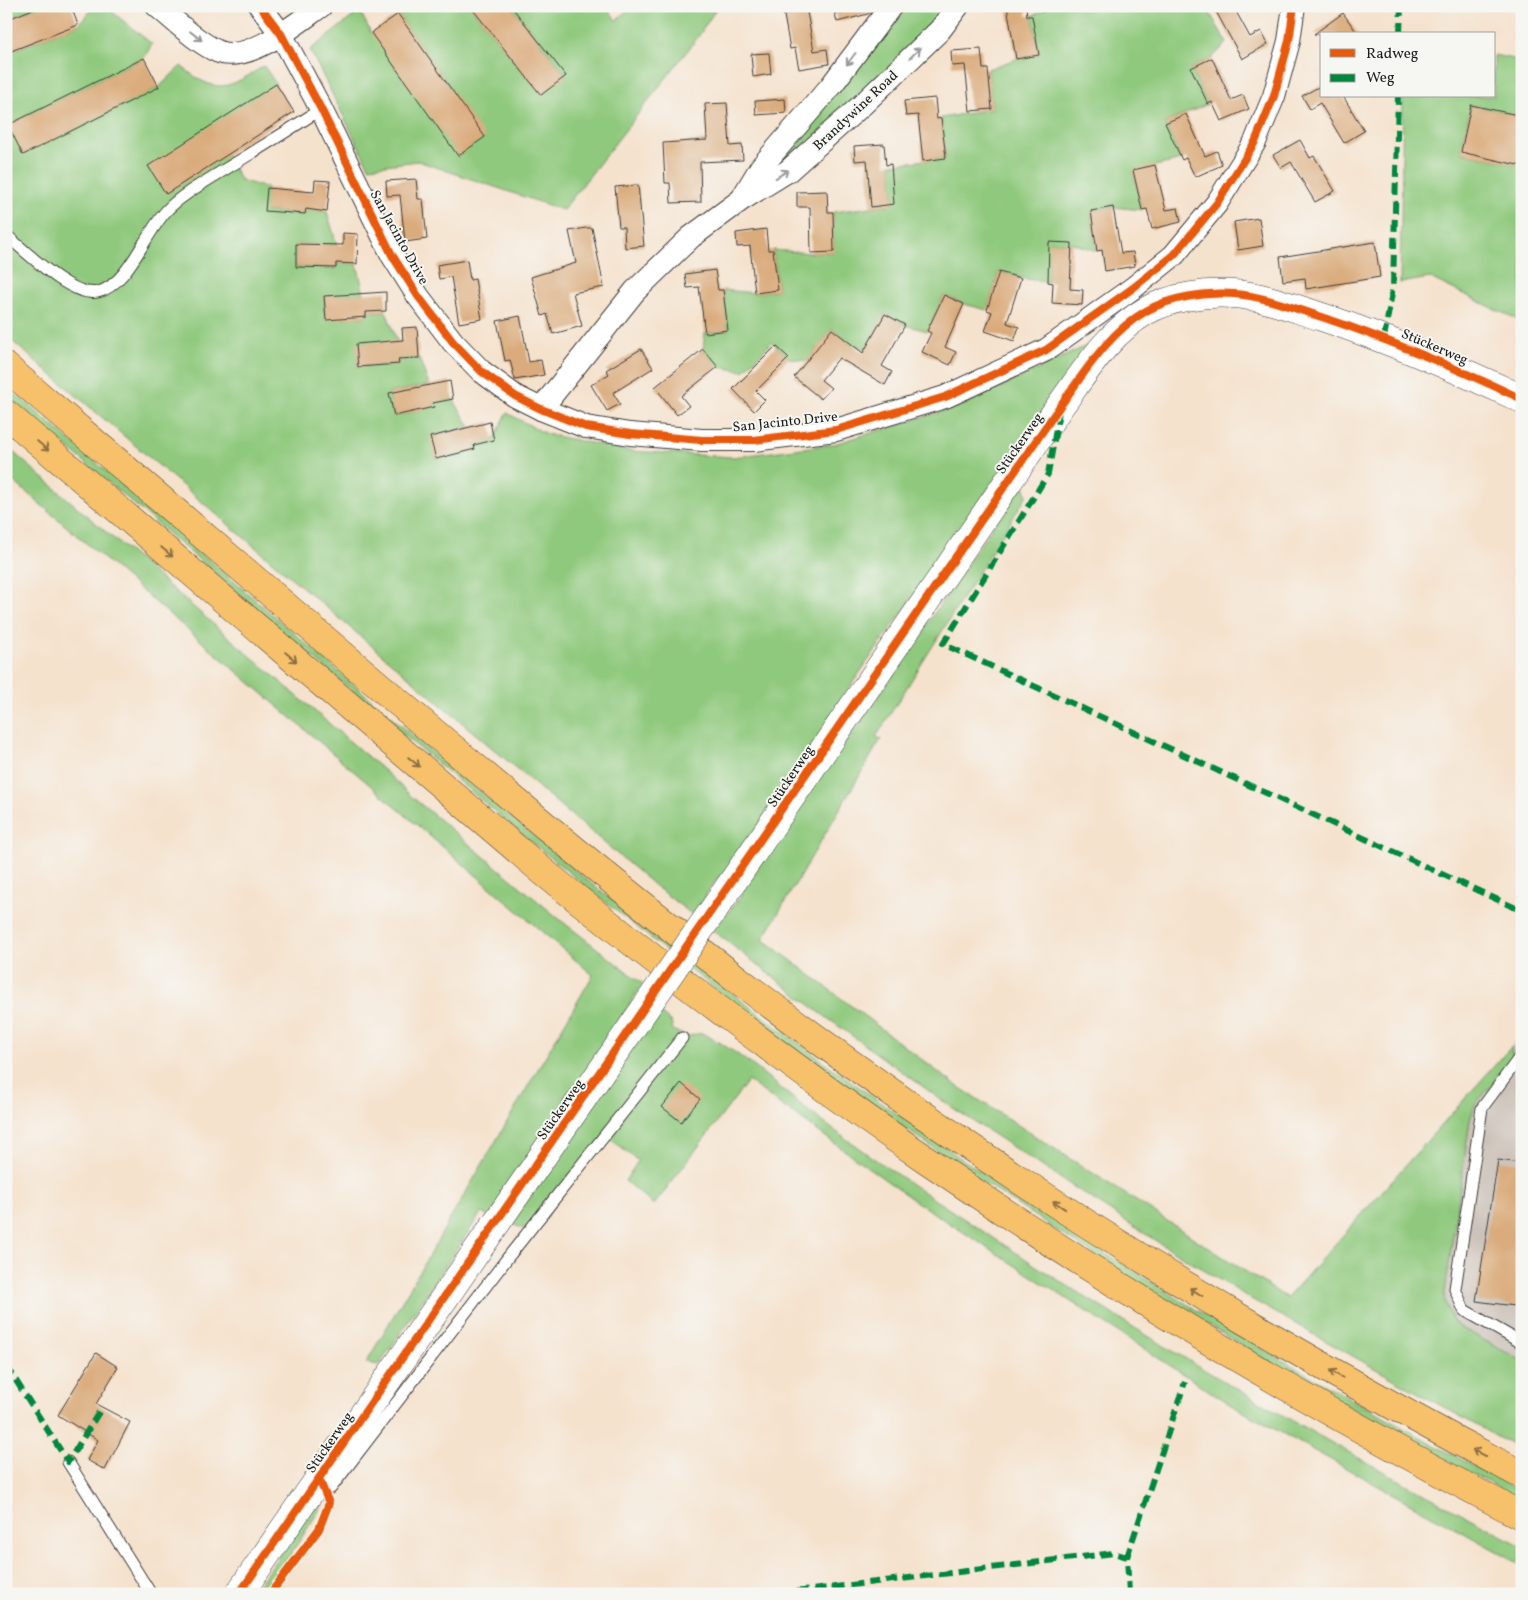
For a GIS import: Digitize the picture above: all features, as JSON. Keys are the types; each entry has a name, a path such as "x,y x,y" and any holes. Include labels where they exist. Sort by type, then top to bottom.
{"highway":[{"path":"6,367 555,835 646,909 788,1017 939,1125 1101,1232 1298,1353 1522,1475"},
{"path":"6,414 546,874 689,987 828,1090 998,1208 1235,1357 1363,1431 1522,1516"}],"street":[{"path":"157,6 218,52 231,55 259,46 281,34 320,6"},
{"name":"San Jacinto Drive","path":"260,6 281,34 321,110 392,255 418,296 452,342 481,372 515,396 541,410 586,427 630,434 702,440 754,440 836,430 945,397 1046,350 1132,288 1174,255 1218,203 1255,142 1274,96 1289,41 1294,6"},
{"name":"Brandywine Road","path":"741,200 761,167 831,86 890,6"},
{"name":"Brandywine Road","path":"541,410 635,291 691,237 741,200 788,170 862,105 940,30 958,6"},
{"name":"Stückerweg","path":"239,1594 1060,406 1114,334 1146,311 1175,299 1212,294 1234,294 1267,299 1384,338 1522,399"}],"lane":[{"path":"6,235 68,284 81,291 97,292 112,286 122,275 152,228 180,198 321,110"},
{"path":"319,1479 331,1488 508,1256 682,1038"},
{"path":"1522,1054 1482,1108 1455,1289 1464,1310 1522,1343"},
{"path":"68,1462 152,1594"}],"shaded area":[{"path":"1522,1032 1522,1431 1288,1298 1511,1047"}],"green space":[{"path":"6,6 40,6 6,20"},
{"path":"95,6 105,6 152,44 144,58 9,125 23,154 159,87 181,66 204,82 222,86 240,80 264,66 276,84 227,155 240,180 267,188 266,211 305,214 306,209 327,212 337,245 296,244 296,267 336,268 336,263 357,264 364,294 324,297 326,319 366,317 366,312 386,311 397,341 357,345 358,367 398,364 398,359 419,358 429,385 389,393 394,416 433,407 433,403 453,399 470,427 431,437 436,459 475,449 474,445 494,440 507,413 546,434 630,451 733,457 834,444 964,405 1092,343 827,719 832,721 724,878 719,876 705,896 728,913 743,893 739,889 848,728 856,730 1023,481 1027,495 876,737 881,739 763,939 954,1084 1287,1298 1511,1047 1513,1062 1475,1104 1470,1120 1444,1298 1452,1319 1458,1326 1522,1361 1522,1451 1251,1299 1153,1239 947,1104 819,1012 655,886 6,336 6,53 78,25"},
{"path":"407,6 470,6 541,95 566,75 511,6 604,6 617,20 631,6 718,6 698,37 563,210 418,161 369,167 310,50 360,11 371,33 484,137 398,14"},
{"path":"903,6 947,6 928,29 885,73 769,175"},
{"path":"1051,6 1210,6 1207,8 1227,43 1212,58 1191,68 1208,104 1165,123 1182,160 1133,171 1142,210 1113,207 1091,211 1097,251 1072,243 1050,242 1048,282 999,272 987,310 964,304 944,295 927,331 905,325 885,314 865,349 850,343 832,329 807,361 789,358 772,342 744,371 718,367 703,349 705,333 728,330 723,290 755,293 778,290 773,250 811,253 834,252 833,212 894,204 891,164 946,158 941,118 992,109 988,69 1016,59 1039,55 1032,16"},
{"path":"1496,55 1522,61 1522,116 1471,105 1461,152 1522,166 1522,322 1430,278 1400,283 1403,98 1496,98"},
{"path":"6,386 464,778 651,931 801,1045 969,1164 1084,1240 1200,1312 1400,1426 1522,1492 1522,1500 1319,1390 1120,1271 926,1143 832,1076 684,964 467,788 6,395"},
{"path":"6,446 389,775 412,797 563,922 643,984 618,1022 622,1026 490,1216 481,1213 379,1365 366,1363 593,975 6,475"},
{"path":"659,1012 671,1022 673,1030 682,1035 703,1034 722,1044 766,1076 823,1122 890,1170 1132,1326 1325,1439 1522,1546 1522,1565 1231,1405 912,1199 748,1081 654,1205 625,1181 638,1161 605,1135 534,1233 507,1222"},
{"path":"317,1502 322,1506 265,1594 252,1594"}],"building":[{"path":"40,6 71,6 78,25 6,53 6,20"},
{"path":"470,6 511,6 566,76 541,95"},
{"path":"806,6 814,51 827,49 829,64 799,69 795,48 790,49 783,10"},
{"path":"833,6 874,6 868,14 837,22"},
{"path":"1007,6 1026,6 1027,16 1032,16 1039,55 1016,59"},
{"path":"1213,6 1233,6 1250,37 1261,31 1268,44 1242,59"},
{"path":"1343,13 1357,32 1320,32 1320,34 1314,34"},
{"path":"398,14 485,137 458,156 371,33"},
{"path":"981,49 983,69 988,69 992,109 970,111 965,65 952,66 951,51"},
{"path":"769,53 771,74 753,77 751,54"},
{"path":"144,58 159,87 23,155 8,125"},
{"path":"1212,58 1231,100 1243,95 1249,109 1221,121 1212,102 1208,104 1191,68"},
{"path":"276,84 294,112 166,194 148,166"},
{"path":"1320,86 1320,98 1344,98 1364,131 1344,143 1320,103 1310,109 1302,96"},
{"path":"935,98 937,119 941,118 946,158 923,161 918,115 906,116 904,101"},
{"path":"785,99 786,113 756,115 755,101"},
{"path":"727,103 730,146 742,145 743,160 700,162 701,202 671,203 670,183 665,183 663,143 707,140 705,104"},
{"path":"1471,105 1522,116 1522,166 1461,152"},
{"path":"1186,114 1205,156 1217,151 1222,165 1195,177 1186,158 1182,160 1165,123"},
{"path":"1300,140 1310,158 1314,156 1335,191 1315,202 1291,162 1281,168 1273,155"},
{"path":"884,144 886,165 891,164 894,204 871,207 867,160 855,161 854,146"},
{"path":"1155,165 1166,210 1178,208 1181,222 1152,229 1147,209 1142,210 1133,170"},
{"path":"416,179 418,199 423,199 427,239 405,242 400,195 387,196 386,181"},
{"path":"315,180 330,181 327,212 306,209 305,214 265,211 267,188 314,192"},
{"path":"638,185 644,246 625,248 624,227 619,227 615,187"},
{"path":"827,191 828,212 833,212 834,252 811,253 810,207 797,207 797,192"},
{"path":"1113,207 1121,253 1133,252 1135,266 1105,271 1102,250 1097,251 1091,211"},
{"path":"1259,218 1263,246 1238,250 1234,222"},
{"path":"592,228 604,287 573,293 582,326 553,334 547,314 542,316 531,277 576,263 569,231"},
{"path":"766,229 768,250 773,250 778,290 755,293 750,246 737,247 736,233"},
{"path":"343,233 358,234 357,264 336,263 336,268 296,267 296,244 343,245"},
{"path":"1049,242 1072,243 1070,289 1083,290 1082,305 1052,303 1053,283 1048,282"},
{"path":"1375,242 1380,277 1306,289 1305,278 1283,281 1280,257"},
{"path":"467,260 470,280 475,279 482,319 459,323 451,277 439,279 437,265"},
{"path":"715,270 718,290 723,290 728,330 705,333 699,287 687,288 685,274"},
{"path":"999,272 1021,278 1007,323 1019,327 1014,341 985,331 992,312 987,310"},
{"path":"386,292 386,311 366,312 366,317 326,320 324,296"},
{"path":"944,295 964,304 945,347 956,352 950,365 922,352 931,333 927,331"},
{"path":"885,314 905,325 882,366 892,372 885,385 839,358 821,380 831,388 821,399 794,377 832,329 863,353"},
{"path":"520,316 529,362 541,360 544,375 515,380 510,360 505,361 497,321"},
{"path":"417,327 419,358 398,359 399,364 358,367 356,344 403,340 402,328"},
{"path":"776,346 789,358 756,391 765,400 754,411 733,389"},
{"path":"641,349 653,368 613,393 620,404 607,411 591,385 609,374 606,370"},
{"path":"703,349 718,367 681,396 689,406 677,415 655,387"},
{"path":"450,381 453,399 433,403 434,407 394,416 389,393"},
{"path":"490,422 494,440 474,445 475,449 436,459 430,437"},
{"path":"681,1083 700,1099 681,1122 662,1107"},
{"path":"1498,1160 1522,1163 1522,1307 1476,1301"},
{"path":"96,1353 118,1367 96,1404 130,1422 105,1470 87,1460 98,1440 58,1415"}],"marked path":[{"path":"1400,32 1401,6"},
{"path":"1384,338 1393,287 1398,98"},
{"path":"1059,412 1048,474 943,644 1522,911"},
{"path":"6,1365 68,1462 101,1409"},
{"path":"1129,1594 1127,1557 1185,1382"},
{"path":"778,1594 1114,1553 1127,1557"}],"cycle path":[{"path":"260,6 281,34 321,109 392,255 418,296 453,342 481,371 515,396 541,409 586,427 630,434 702,440 754,440 836,430 945,397 1046,350 1133,288 1174,255 1217,203 1255,142 1274,96 1289,41 1294,6"},
{"path":"239,1594 1060,406 1098,354 1120,330 1146,311 1166,302 1188,296 1212,294 1245,295 1289,306 1373,335 1448,365 1522,399"},
{"path":"270,1594 319,1529 329,1503 319,1479"}]}
